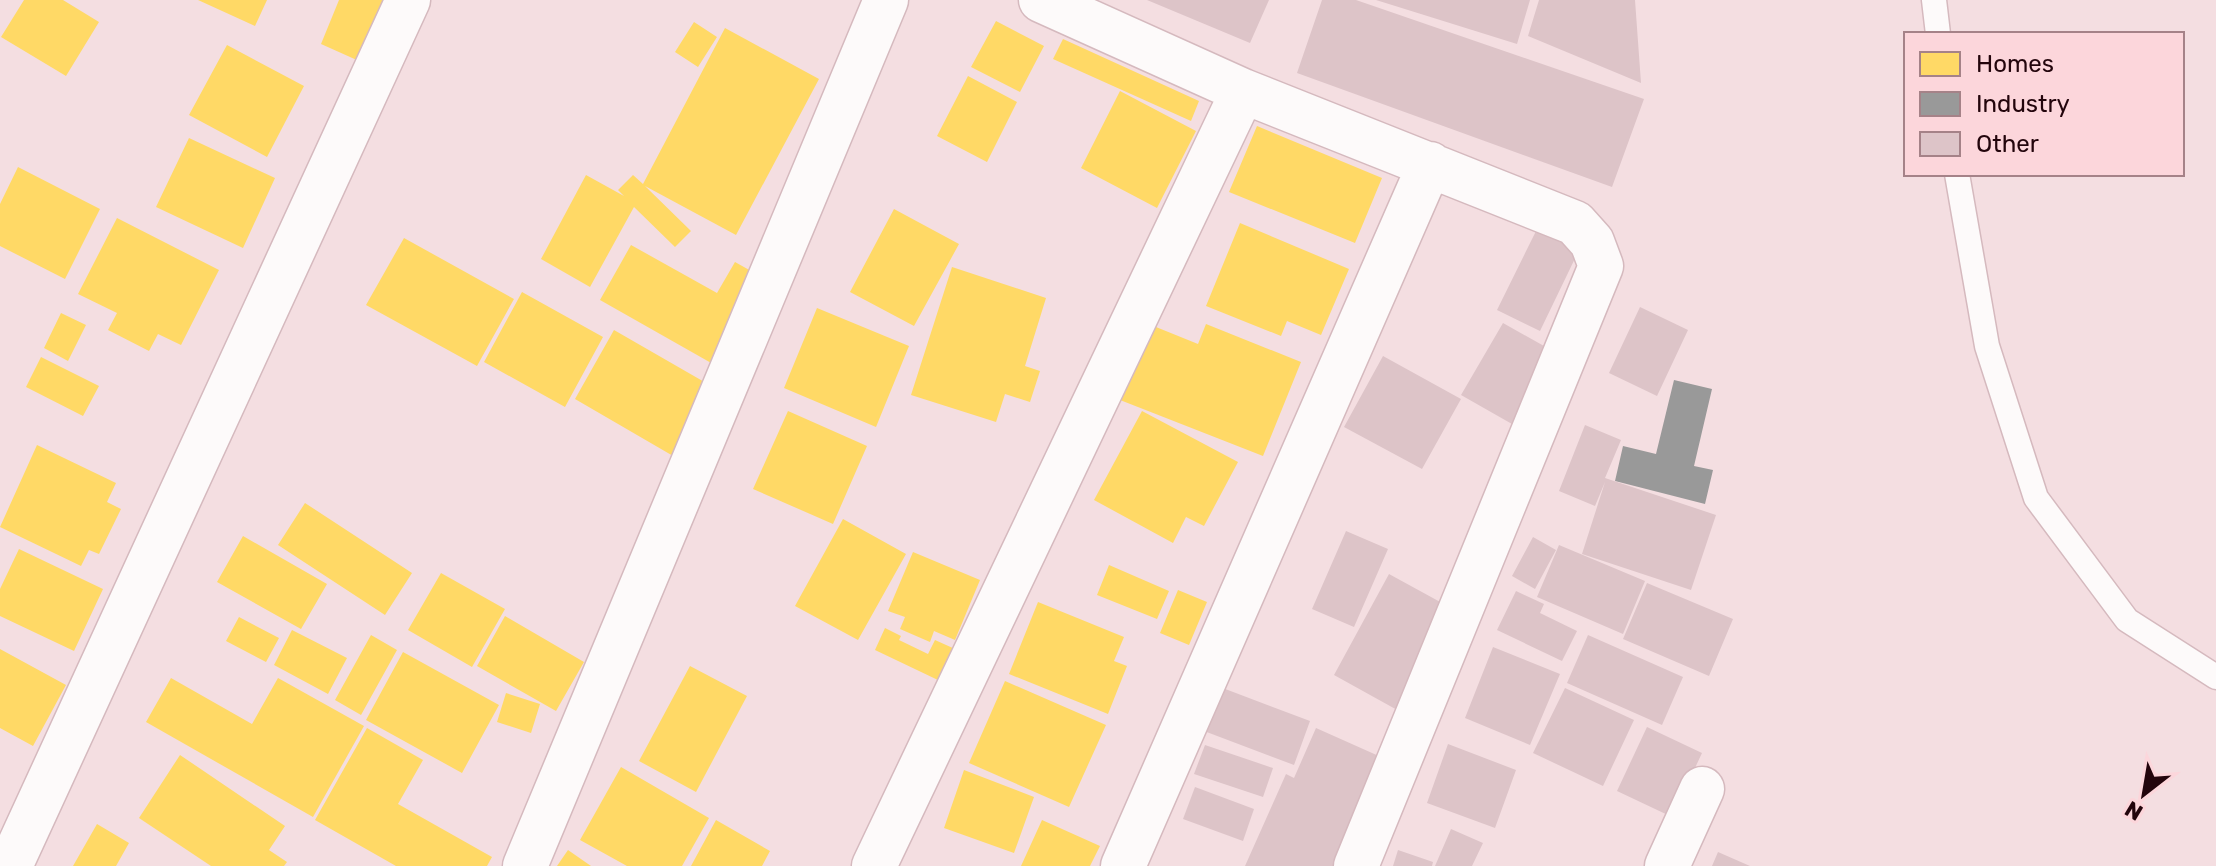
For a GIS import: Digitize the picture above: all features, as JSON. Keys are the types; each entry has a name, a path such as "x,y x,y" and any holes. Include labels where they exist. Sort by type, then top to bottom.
{"street":[{"path":"10,866 408,0"},
{"path":"525,866 886,0"},
{"path":"1041,0 1243,91 1575,223 1592,242 1601,266 1356,866"},
{"path":"874,866 1243,91"},
{"path":"1123,866 1430,164"},
{"path":"1667,866 1702,789"}],"lane":[{"path":"1934,0 1938,32"},
{"path":"1957,176 1987,346 2036,498 2127,620 2216,677"}],"building: Homes":[{"path":"24,0 63,0 99,22 66,76 1,37"},
{"path":"198,0 267,0 255,26"},
{"path":"339,0 385,0 359,61 321,44"},
{"path":"996,21 1044,46 1020,92 971,67"},
{"path":"694,22 717,37 698,67 675,52"},
{"path":"725,28 819,79 736,235 645,186 691,231 675,247 634,207 590,287 541,259 586,175 624,196 618,190 633,175 643,184"},
{"path":"1063,39 1199,101 1191,121 1053,59"},
{"path":"227,45 304,86 267,157 189,115"},
{"path":"968,76 1017,102 987,162 937,136"},
{"path":"1120,91 1196,131 1157,208 1081,168"},
{"path":"1257,126 1382,178 1355,243 1229,192"},
{"path":"189,138 275,178 243,248 156,207"},
{"path":"18,167 100,209 65,279 0,246 0,204"},
{"path":"894,209 959,244 914,326 850,292"},
{"path":"117,218 219,270 181,345 158,334 149,351 108,330 117,313 78,294"},
{"path":"1240,223 1349,269 1321,335 1287,321 1281,336 1206,306"},
{"path":"404,238 514,299 477,366 366,305"},
{"path":"631,245 717,293 735,262 769,281 720,368 600,300"},
{"path":"952,267 1046,298 1025,366 1040,371 1030,402 1005,394 996,422 911,395"},
{"path":"522,292 603,337 565,407 484,362"},
{"path":"817,308 909,346 876,427 784,388"},
{"path":"61,313 86,325 68,361 44,348"},
{"path":"1206,324 1301,362 1263,456 1120,400 1151,325 1198,344"},
{"path":"614,330 720,391 680,460 575,399"},
{"path":"41,357 99,386 83,416 26,387"},
{"path":"788,411 867,446 833,524 753,489"},
{"path":"1142,411 1238,462 1204,526 1186,517 1173,543 1094,500"},
{"path":"37,445 116,483 107,502 121,509 99,554 89,550 81,566 0,527"},
{"path":"305,503 412,573 385,615 278,545"},
{"path":"843,519 906,554 858,640 795,606"},
{"path":"243,536 327,584 301,629 217,582"},
{"path":"19,549 103,589 74,651 0,616 0,589"},
{"path":"913,552 980,580 955,640 934,631 930,642 900,629 905,617 888,611"},
{"path":"1109,565 1169,591 1157,619 1097,595"},
{"path":"441,573 505,609 472,667 408,630"},
{"path":"1178,590 1207,602 1189,645 1160,633"},
{"path":"1038,602 1124,637 1114,661 1127,666 1108,714 1009,674"},
{"path":"505,616 584,662 556,711 477,666"},
{"path":"239,617 279,638 266,662 226,641"},
{"path":"885,628 901,636 899,640 928,654 935,640 955,649 940,681 875,650"},
{"path":"292,630 347,658 328,694 274,665"},
{"path":"371,635 397,650 361,715 335,700"},
{"path":"0,649 66,685 33,746 0,728"},
{"path":"403,652 499,705 462,773 366,720"},
{"path":"690,666 747,696 696,792 639,761"},
{"path":"171,678 252,724 278,678 364,726 313,817 146,722"},
{"path":"1005,681 1106,725 1069,807 969,763"},
{"path":"506,693 540,704 531,733 497,722"},
{"path":"367,728 423,760 398,804 492,857 487,866 396,866 315,820"},
{"path":"180,755 285,826 269,850 287,862 284,866 211,866 139,818"},
{"path":"621,767 709,818 682,866 627,866 580,840"},
{"path":"964,770 1034,797 1014,853 944,828"},
{"path":"716,820 770,851 762,866 691,866"},
{"path":"1042,820 1100,846 1090,866 1021,866"},
{"path":"97,824 129,843 116,866 73,866"},
{"path":"568,850 591,866 557,866"}],"building: Industry":[{"path":"1674,380 1712,389 1694,466 1713,470 1705,504 1615,481 1623,446 1656,454"}],"building: Other":[{"path":"1147,0 1269,0 1250,43"},
{"path":"1322,0 1356,0 1644,99 1612,187 1297,73"},
{"path":"1376,0 1530,0 1517,44"},
{"path":"1539,0 1635,0 1641,83 1528,36"},
{"path":"1539,225 1581,246 1540,331 1497,310"},
{"path":"1640,307 1688,330 1657,396 1609,373"},
{"path":"1503,323 1560,355 1519,428 1461,395"},
{"path":"1383,356 1461,399 1422,469 1344,427"},
{"path":"1585,425 1621,440 1605,478 1716,515 1691,590 1582,554 1605,482 1595,506 1559,491"},
{"path":"1346,531 1388,549 1354,627 1312,609"},
{"path":"1533,537 1556,550 1535,589 1512,576"},
{"path":"1559,545 1645,581 1623,634 1537,597"},
{"path":"1389,574 1453,609 1399,711 1334,675"},
{"path":"1647,583 1733,619 1709,676 1623,639"},
{"path":"1516,591 1544,604 1540,613 1577,631 1562,661 1497,630"},
{"path":"1588,635 1683,677 1662,725 1567,683"},
{"path":"1493,647 1560,674 1530,745 1465,718"},
{"path":"1220,687 1310,721 1294,765 1204,731"},
{"path":"1565,688 1634,720 1603,786 1533,753"},
{"path":"1647,727 1702,753 1672,817 1617,791"},
{"path":"1316,728 1390,761 1343,866 1245,866 1286,774 1294,778"},
{"path":"1448,744 1516,770 1495,828 1427,803"},
{"path":"1205,745 1273,768 1263,797 1194,774"},
{"path":"1195,787 1254,809 1243,841 1183,819"},
{"path":"1451,829 1483,843 1472,866 1435,866"},
{"path":"1398,850 1433,862 1432,866 1393,866"},
{"path":"1718,852 1750,866 1712,866"}]}
